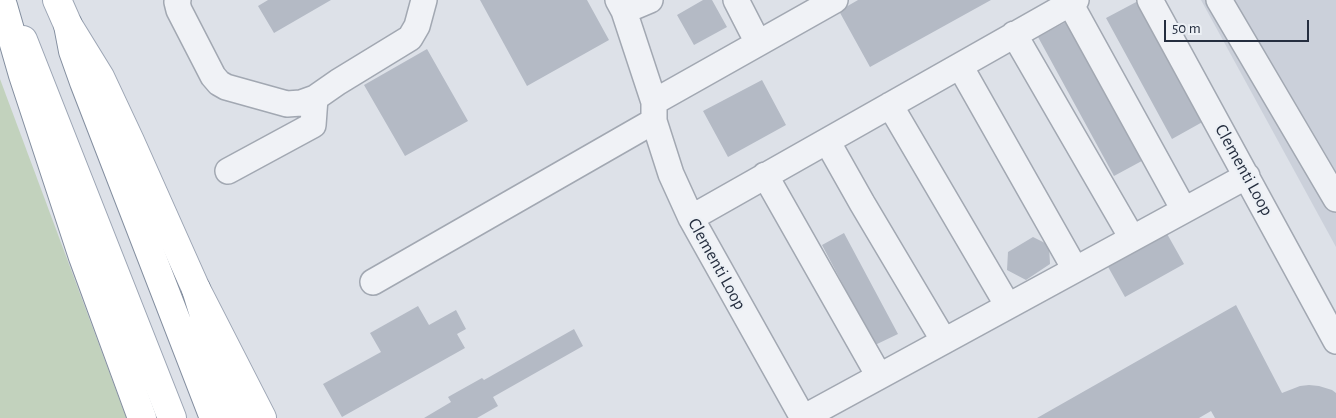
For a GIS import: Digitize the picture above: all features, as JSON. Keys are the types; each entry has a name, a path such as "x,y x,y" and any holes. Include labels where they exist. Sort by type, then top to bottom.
{"main road":[{"path":"57,0 68,25 100,77 196,288 262,418"},
{"path":"2,3 83,257 142,418"},
{"path":"2,3 24,41 172,418"},
{"path":"68,25 73,52 84,82 214,418"},
{"path":"196,288 236,418"}],"street":[{"path":"178,0 180,10 213,76 219,83 226,87 287,104 301,103 315,98 410,38 417,26 424,0"},
{"path":"621,6 650,0"},
{"path":"736,0 758,43"},
{"path":"373,282 654,112 716,68 835,0"},
{"name":"Clementi Loop","path":"1150,0 1336,341"},
{"path":"1219,0 1336,199"},
{"path":"691,218 1073,2 1184,210"},
{"name":"Clementi Loop","path":"621,6 671,174 691,218 803,418"},
{"path":"1014,34 1132,238"},
{"path":"960,66 1075,269"},
{"path":"228,172 313,125 315,98"},
{"path":"890,105 1008,306"},
{"path":"827,141 862,204 944,341"},
{"path":"765,176 879,376"},
{"path":"803,418 1247,176"}],"shaded area":[{"path":"1201,0 1336,0 1336,247"}],"green space":[{"path":"0,79 126,417 126,418 0,418"}],"building":[{"path":"268,0 331,0 274,33 258,6"},
{"path":"480,0 587,0 609,40 527,86"},
{"path":"703,0 712,0 727,27 694,45 677,15"},
{"path":"858,0 991,0 870,67 839,11"},
{"path":"1140,0 1206,120 1172,139 1106,18"},
{"path":"1075,17 1151,156 1114,176 1038,37"},
{"path":"427,49 468,121 405,156 364,85"},
{"path":"762,80 786,125 728,157 703,111"},
{"path":"1166,232 1184,264 1125,297 1107,265"},
{"path":"844,233 898,334 875,345 822,245"},
{"path":"1033,237 1049,245 1050,264 1026,280 1007,270 1008,252"},
{"path":"1236,305 1282,393 1300,386 1309,385 1332,390 1336,393 1336,418 1215,418 1211,411 1199,418 1037,418"},
{"path":"418,306 429,325 456,310 466,329 457,334 465,348 342,417 323,384 381,352 370,333"},
{"path":"574,329 583,346 493,397 498,406 477,418 424,418 451,402 448,397 482,378 484,380"}]}
